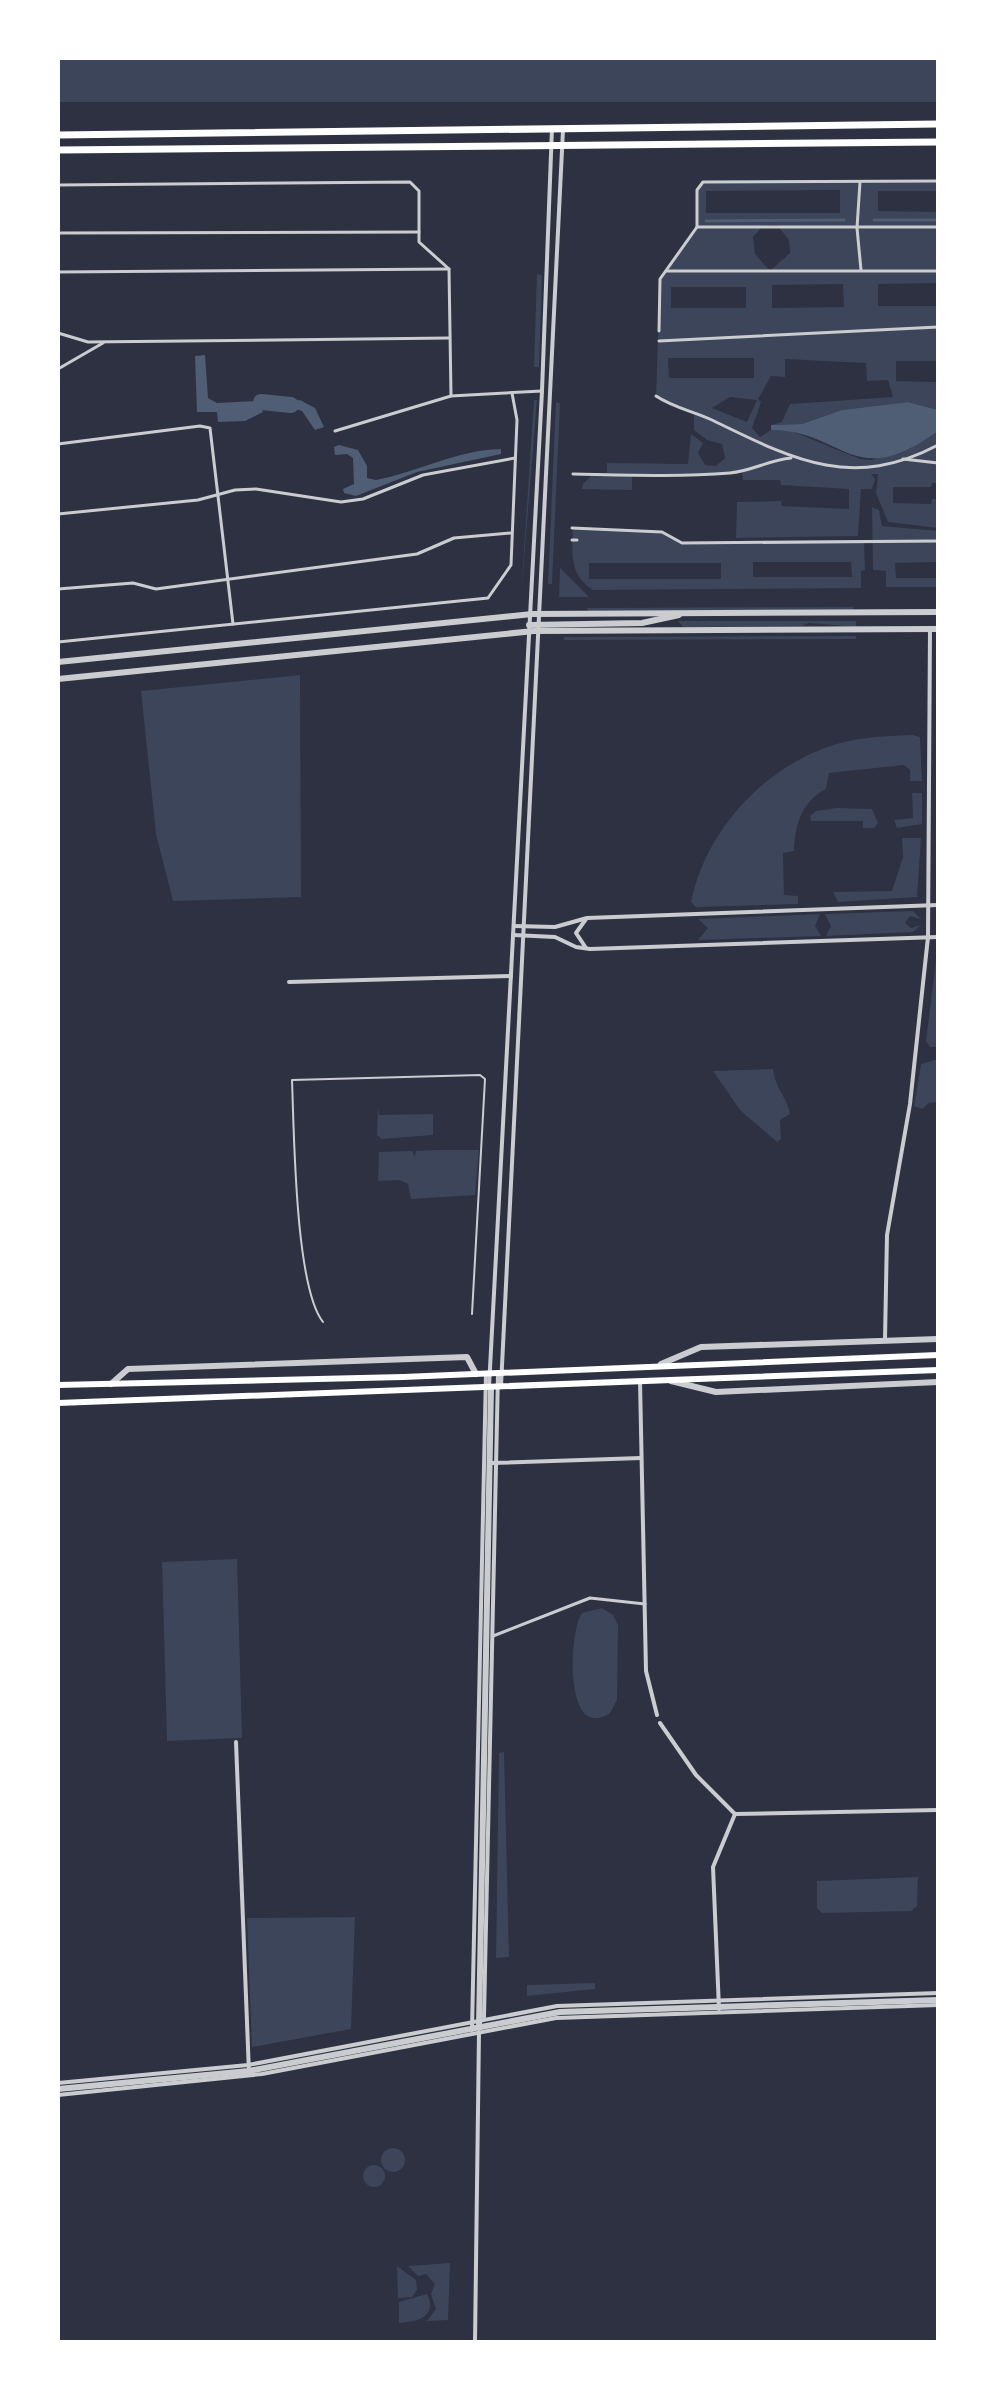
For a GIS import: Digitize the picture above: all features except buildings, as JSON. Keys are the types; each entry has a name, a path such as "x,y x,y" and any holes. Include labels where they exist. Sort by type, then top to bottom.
{"main road":[{"path":"58,135 938,124"},
{"path":"58,150 938,142"},
{"path":"58,1385 476,1374 938,1355"},
{"path":"58,1403 938,1370"},
{"path":"493,1387 494,1372"}],"street":[{"path":"494,1372 552,128"},
{"path":"475,2342 478,2026 493,1387 523,936 564,128"},
{"path":"659,331 660,279 697,227 697,190 703,182 938,181"},
{"path":"58,185 410,182 419,191 419,242 449,269 451,396"},
{"path":"860,182 857,228 861,270"},
{"path":"697,227 938,227"},
{"path":"58,233 419,232"},
{"path":"58,272 449,269"},
{"path":"666,271 938,271"},
{"path":"659,341 938,327"},
{"path":"58,333 88,342 450,338"},
{"path":"58,369 106,342"},
{"path":"335,431 451,396 542,391"},
{"path":"58,642 488,598 511,565 516,404 512,393"},
{"path":"656,396 794,458 847,470 938,445"},
{"path":"58,444 200,426 210,428 233,624"},
{"path":"58,514 198,500 256,489 341,502 363,499 423,475 515,458"},
{"path":"573,474 702,476 746,470 772,460 794,458"},
{"path":"899,458 938,463"},
{"path":"572,528 662,532 682,543 938,541"},
{"path":"58,589 133,583 156,589 417,554 454,538 512,533"},
{"path":"58,662 529,614 938,612"},
{"path":"58,679 530,628 642,623 686,613"},
{"path":"530,628 538,631 934,629 928,937 910,1104 887,1235 885,1341"},
{"path":"514,926 555,927 587,918 938,905"},
{"path":"586,949 576,933 587,918"},
{"path":"513,935 559,937 586,949 938,937"},
{"path":"289,982 511,976"},
{"path":"661,1364 701,1347 938,1339"},
{"path":"111,1384 128,1369 467,1357 476,1374"},
{"path":"668,1380 716,1392 938,1382"},
{"path":"640,1381 646,1671 657,1715"},
{"path":"486,1636 493,1387"},
{"path":"492,1463 641,1458"},
{"path":"486,1636 511,1632 590,1598 645,1604"},
{"path":"660,1723 696,1775 735,1814 938,1810"},
{"path":"236,1742 249,2070"},
{"path":"719,2006 713,1867 735,1814"},
{"path":"719,2006 938,1993"},
{"path":"58,2095 249,2070 560,2012 938,2002"},
{"path":"58,2086 249,2070"}],"lane":[{"path":"323,1322 315,1312 308,1283 297,1189 292,1080 480,1075 485,1079 472,1314"}],"shaded area":[{"path":"58,58 938,58 938,102 58,102"},
{"path":"938,181 938,191 878,191 878,211 938,212 938,283 878,284 878,306 938,306 937,361 896,361 896,381 936,382 938,377 938,410 908,402 842,410 802,424 771,425 782,422 790,404 893,397 888,380 867,381 866,363 785,359 785,377 771,376 758,399 761,402 752,428 760,437 771,430 789,430 860,459 871,460 911,448 938,431 938,483 932,483 931,487 893,487 893,503 931,504 932,499 938,499 938,528 888,522 876,493 878,474 871,474 875,479 872,489 861,489 858,536 736,538 737,502 781,501 782,506 849,509 849,489 781,485 780,480 743,480 742,472 632,475 632,490 582,489 593,474 607,474 607,463 688,464 691,434 703,443 698,453 705,465 716,466 725,458 722,444 707,440 694,430 694,413 656,396 660,279 697,227 697,190 703,182","holes":["840,190 840,213 706,213 706,191","777,225 789,240 790,253 770,271 755,254 753,237 763,226","843,284 844,307 772,308 772,285","671,287 746,287 746,308 671,308","668,358 754,358 754,378 669,378","730,397 757,400 747,422 712,408"]},
{"path":"537,274 542,275 539,367 534,367"},
{"path":"205,355 208,398 217,403 258,401 263,412 245,421 218,422 217,412 197,412 195,356"},
{"path":"300,400 315,408 324,427 315,430 302,411 291,408 293,401"},
{"path":"534,400 537,400 521,596"},
{"path":"556,402 560,403 552,584 548,584"},
{"path":"908,402 938,410 938,431 909,449 886,457 867,458 796,433 771,430 771,425 802,424 842,410"},
{"path":"339,445 358,450 367,466 367,478 376,480 468,453 501,449 501,454 417,472 356,496 344,493 343,489 354,484 353,458 347,454 335,455 334,447"},
{"path":"872,507 879,510 882,526 938,531 938,562 895,563 896,578 938,578 938,587 886,587 886,571 873,570"},
{"path":"573,528 662,532 682,543 864,541 865,570 861,571 861,588 593,590 576,570","holes":["753,562 851,562 852,577 753,577","589,563 721,563 721,579 589,579"]},
{"path":"560,568 589,597 559,597"},
{"path":"853,607 853,610 588,611 587,608"},
{"path":"678,621 856,621 856,627 809,623 801,626 683,627"},
{"path":"856,636 856,639 564,640 564,637"},
{"path":"300,675 301,897 173,901 156,834 141,691"},
{"path":"920,737 922,781 910,781 910,770 904,765 829,773 826,789 805,807 798,823 794,851 783,853 784,895 798,896 798,904 696,907 691,902 708,853 722,830 756,790 776,774 833,745 867,738"},
{"path":"912,793 922,793 922,824 897,828 894,820 913,818"},
{"path":"872,809 878,823 874,828 863,828 863,821 811,821 810,816 816,811"},
{"path":"902,838 921,838 917,897 838,902 833,892 892,891 903,857"},
{"path":"913,911 921,919 910,916 905,923 911,928 921,925 913,932 826,936 831,926 825,914"},
{"path":"820,914 815,926 821,936 698,940 708,928 698,919"},
{"path":"938,945 938,1047 930,1047 926,1041"},
{"path":"938,1059 938,1102 929,1103 922,1109 914,1106 921,1064"},
{"path":"773,1069 790,1114 780,1120 781,1139 777,1142 740,1110 713,1071"},
{"path":"378,1107 379,1115 433,1114 433,1135 382,1139 377,1135"},
{"path":"479,1150 475,1195 411,1199 408,1184 400,1180 378,1181 379,1152 412,1151 415,1157 416,1151"},
{"path":"237,1559 242,1738 167,1741 162,1562"},
{"path":"602,1608 613,1615 618,1625 617,1700 610,1713 595,1718 584,1713 577,1699 574,1640 582,1613"},
{"path":"504,1752 509,1957 496,1958 499,1753"},
{"path":"918,1877 917,1906 911,1911 822,1913 817,1908 817,1881"},
{"path":"355,1917 351,2029 252,2047 247,1918"},
{"path":"595,1983 595,1989 527,1996 527,1985"},
{"path":"393,2148 401,2152 405,2160 401,2168 393,2172 385,2168 381,2160 385,2152"},
{"path":"370,2165 378,2165 385,2176 378,2187 370,2187 363,2180 363,2172"},
{"path":"450,2263 448,2320 427,2321 436,2309 431,2294 435,2284 426,2274 418,2276 408,2266"},
{"path":"397,2266 416,2280 417,2290 412,2297 398,2298"},
{"path":"427,2294 430,2302 428,2313 419,2319 399,2323 399,2302"}],"waterway":[{"path":"706,221 844,220"},
{"path":"874,220 938,220"},
{"path":"261,402 291,405"}]}
